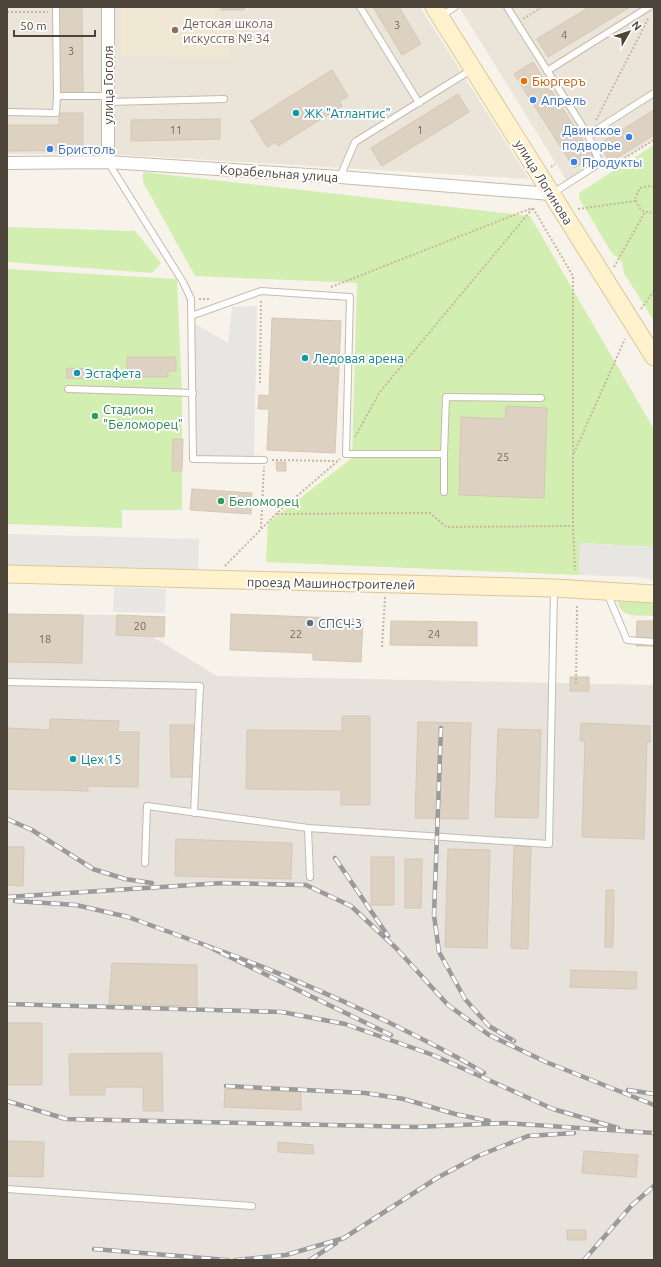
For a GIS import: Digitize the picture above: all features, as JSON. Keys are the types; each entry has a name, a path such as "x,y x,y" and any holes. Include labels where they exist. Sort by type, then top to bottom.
{"street":[{"name":"улица Гоголя","path":"108,7 108,162"},
{"name":"улица Логинова","path":"437,12 552,194 652,346"},
{"name":"Корабельная улица","path":"7,163 108,162 340,177 552,194"},
{"name":"проезд Машиностроителей","path":"7,574 554,588 654,594"}],"lane":[{"path":"360,7 419,103"},
{"path":"437,12 455,7"},
{"path":"507,7 588,135 600,163 552,194"},
{"path":"7,112 56,113 56,10"},
{"path":"547,71 650,10"},
{"path":"340,177 355,142 473,69"},
{"path":"588,135 654,93"},
{"path":"57,96 108,99 224,100"},
{"path":"108,162 183,282 191,299 193,459 264,460"},
{"path":"191,316 261,291 350,297 346,454 444,454"},
{"path":"68,389 193,393"},
{"path":"444,492 446,397 541,398"},
{"path":"145,862 147,806 308,828 549,844 554,588"},
{"path":"606,592 627,640 654,642"},
{"path":"7,682 200,686 194,813"},
{"path":"308,828 310,877"},
{"path":"7,1189 252,1206"}],"path":[{"path":"517,23 542,7"},
{"path":"7,12 56,10"},
{"path":"588,135 650,10"},
{"path":"600,163 612,166 654,140"},
{"path":"654,187 649,186 640,188 635,195 637,207 644,212 654,211"},
{"path":"578,209 635,201"},
{"path":"313,295 533,208"},
{"path":"222,568 276,514 346,454 379,392 533,208"},
{"path":"533,208 573,276 573,526 575,570"},
{"path":"614,268 644,212"},
{"path":"641,309 654,291"},
{"path":"191,299 214,300"},
{"path":"237,300 261,299 260,384"},
{"path":"573,454 625,339"},
{"path":"261,529 264,460 338,461"},
{"path":"276,514 430,513 446,527 573,526"},
{"path":"382,647 386,584"},
{"path":"576,684 577,606"}],"shaded area":[{"path":"7,7 420,7 529,179 108,154 7,154"},
{"name":"Детская школа искусств № 34","path":"121,7 215,7 215,19 229,19 229,57 121,56"},
{"path":"459,7 654,7 654,139 612,166 600,163 568,183"},
{"path":"257,306 254,458 194,456 194,323 228,343 232,307"},
{"path":"7,534 199,539 198,573 7,571"},
{"path":"580,543 654,547 654,580 639,577 579,575"},
{"path":"114,587 166,589 165,613 113,612"},
{"path":"7,614 118,615 118,634 153,637 217,676 654,685 654,1260 7,1260"}],"green space":[{"path":"654,145 654,321 624,273 622,262 611,252 579,198 579,193"},
{"path":"143,172 530,216 654,429 654,547 580,543 579,575 266,562 268,523 352,458 357,283 195,276 143,182"},
{"path":"7,227 135,231 161,263 152,273 7,262"},
{"name":"Стадион \"Беломорец\"","path":"7,269 177,279 182,393 182,510 122,510 122,528 7,524"},
{"path":"654,598 654,616 636,616 626,613 619,606 618,600"}],"building":[{"path":"58,7 82,7 83,94 59,94"},
{"path":"221,7 244,7 244,10 221,10"},
{"path":"373,7 399,7 421,44 402,55"},
{"path":"589,7 630,7 548,57 537,39"},
{"path":"533,62 593,156 574,168 514,74"},
{"name":"ЖК \"Атлантис\"","path":"332,70 348,96 339,102 342,106 278,146 276,142 267,147 251,121"},
{"path":"458,94 469,112 382,166 371,148"},
{"path":"654,110 654,135 610,162 599,144"},
{"path":"59,113 83,113 83,150 7,151 7,125 59,125"},
{"path":"220,119 220,139 131,141 131,120"},
{"name":"Ледовая арена","path":"272,318 341,321 335,453 267,450 269,409 258,409 259,395 269,396"},
{"path":"127,357 176,357 176,371 168,371 168,377 134,377 134,371 127,371"},
{"name":"Эстафета","path":"67,368 87,369 87,379 66,378"},
{"path":"506,406 547,408 544,498 459,495 461,417 505,419"},
{"path":"173,439 183,439 182,471 172,471"},
{"path":"276,462 286,462 286,471 277,471"},
{"name":"Беломорец","path":"192,489 252,493 251,514 190,510"},
{"path":"7,614 83,615 82,663 7,662"},
{"path":"231,614 363,619 361,662 313,660 313,653 230,650"},
{"path":"117,615 165,617 164,637 116,635"},
{"path":"391,621 477,622 477,646 390,645"},
{"path":"637,621 654,621 654,646 636,646"},
{"path":"570,677 589,677 589,691 570,691"},
{"path":"342,716 370,716 370,805 341,805 341,790 246,789 247,730 342,731"},
{"name":"Цех 15","path":"50,719 119,721 118,732 139,732 138,787 88,786 88,791 7,789 7,728 50,730"},
{"path":"418,722 471,723 468,819 415,818"},
{"path":"581,723 650,726 650,742 647,742 644,839 582,837 585,741 580,741"},
{"path":"170,725 194,725 194,777 171,777"},
{"path":"498,729 541,730 538,818 495,817"},
{"path":"176,839 292,843 291,879 175,876"},
{"path":"514,846 531,847 528,949 511,948"},
{"path":"7,847 24,847 23,886 7,885"},
{"path":"448,849 490,850 487,948 445,947"},
{"path":"371,857 394,857 394,905 371,905"},
{"path":"405,859 422,859 421,908 405,908"},
{"path":"606,890 614,890 613,947 605,947"},
{"path":"112,963 197,965 197,1006 109,1004"},
{"path":"571,970 637,972 636,989 570,987"},
{"path":"7,1023 42,1023 42,1085 7,1085"},
{"path":"162,1053 163,1111 143,1111 143,1087 105,1087 105,1095 70,1095 69,1054"},
{"path":"225,1089 301,1092 301,1110 224,1107"},
{"path":"7,1141 44,1142 43,1177 7,1176"},
{"path":"278,1142 313,1145 314,1154 278,1152"},
{"path":"584,1151 638,1155 636,1177 582,1173"},
{"path":"567,1230 586,1230 586,1240 567,1240"}],"railway":[{"path":"441,728 434,915 439,952 465,999 489,1026 514,1041"},
{"path":"7,819 32,830 93,869 125,879 152,883"},
{"path":"335,858 388,936"},
{"path":"7,897 223,883 306,885 351,906 396,948 448,1005 489,1035 546,1062 654,1105"},
{"path":"15,901 76,905 128,917 205,945"},
{"path":"391,1035 205,945 276,972 367,1012 438,1047 484,1073"},
{"path":"7,1004 282,1012 345,1024 433,1055 553,1109 618,1128"},
{"path":"226,1086 365,1093 404,1099 455,1114 489,1121"},
{"path":"628,1090 654,1094"},
{"path":"7,1101 66,1119 415,1127 505,1123 654,1133"},
{"path":"236,1260 286,1255 344,1238 437,1178 478,1156 528,1136 574,1133"},
{"path":"584,1260 632,1205 654,1186"},
{"path":"310,1260 336,1243"},
{"path":"94,1249 227,1260"}],"place":[{"name":"Детская школа искусств № 34","path":"175,30"},
{"name":"Бюргеръ","path":"524,81"},
{"name":"Апрель","path":"533,100"},
{"name":"ЖК \"Атлантис\"","path":"296,113"},
{"name":"Двинское подворье","path":"629,137"},
{"name":"Бристоль","path":"50,149"},
{"name":"Продукты","path":"574,162"},
{"name":"Ледовая арена","path":"305,358"},
{"name":"Эстафета","path":"77,373"},
{"name":"Стадион \"Беломорец\"","path":"95,416"},
{"name":"Беломорец","path":"221,501"},
{"name":"СПСЧ-3","path":"310,623"},
{"name":"Цех 15","path":"73,759"}]}
